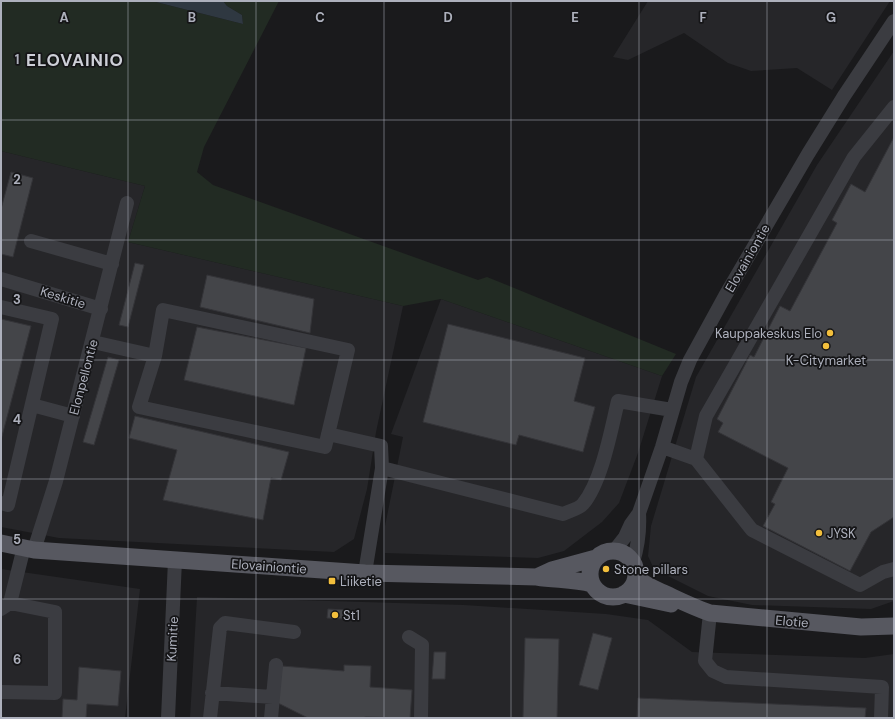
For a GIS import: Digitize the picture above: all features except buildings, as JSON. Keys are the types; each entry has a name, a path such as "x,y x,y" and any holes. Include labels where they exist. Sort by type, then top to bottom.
{"main road":[{"name":"Elovainiontie","path":"1,543 29,548 175,560 365,573 537,576 592,584"},
{"path":"614,551 625,555 634,569 632,587 624,594 617,597 606,596 599,593 592,584 590,578 592,564 596,558 604,553 614,551"},
{"name":"Elovainiontie","path":"537,576 552,570 596,558"},
{"name":"Elotie","path":"634,569 640,581 691,607"},
{"name":"Elotie","path":"624,594 691,607 710,613 861,627 894,626"}],"street":[{"name":"Elovainiontie","path":"614,551 625,537 631,524 639,513 662,446 681,382 690,360 725,296 808,154 844,96 894,21"},
{"path":"696,459 706,416 854,156 894,107"},
{"name":"Elonpellontie","path":"6,606 56,481 93,342 127,203"},
{"path":"32,240 112,264"},
{"name":"Keskitie","path":"1,279 101,308"},
{"path":"1,307 52,319 8,505 1,503"},
{"path":"163,310 348,350 325,447 139,407 155,356 163,310"},
{"path":"93,342 155,356"},
{"path":"382,468 563,514 582,505 592,487 600,470 618,401 672,410"},
{"path":"32,405 73,416"},
{"path":"328,434 381,446 382,468 365,573"},
{"path":"662,446 696,459 752,530 860,585 883,572 894,570"},
{"name":"Elovainiontie","path":"634,569 640,529 639,513"},
{"name":"Kumitie","path":"168,718 175,560"},
{"path":"1,692 55,693 55,612 6,606"},
{"path":"710,613 705,661 713,671 726,677 882,687 881,718"},
{"path":"210,718 220,628 225,623 294,632"},
{"path":"409,637 422,645 421,718"},
{"path":"271,718 276,665"},
{"path":"212,693 273,697"}],"shaded area":[{"path":"1,1 152,1 243,24 242,15 227,6 223,1 279,1 204,147 197,172 213,185 478,280 487,277 676,354 662,376 441,299 403,306 128,242 145,186 1,151"},
{"path":"152,1 223,1 227,6 242,15 243,24"},
{"path":"648,1 890,1 832,90 797,68 751,71 728,63 684,33 628,60 613,57"},
{"path":"894,51 894,601 871,609 752,605 708,596 654,569 648,556 651,526 696,377 817,165"},
{"path":"1,151 145,186 128,242 403,306 376,432 367,489 354,539 334,552 59,538 1,527"},
{"path":"441,299 662,376 638,453 619,503 602,522 564,551 538,558 385,553 385,526 403,437 391,434"},
{"path":"1,569 140,589 125,718 1,718"},
{"path":"197,597 464,605 606,614 648,620 692,652 865,658 894,654 894,718 190,718"}],"place":[{"name":"Kauppakeskus Elo","path":"830,333"},
{"name":"K-Citymarket","path":"826,346"},
{"name":"JYSK","path":"819,533"},
{"name":"Stone pillars","path":"606,569"},
{"name":"Liiketie","path":"332,581"},
{"name":"St1","path":"335,615"}],"district":[{"name":"ELOVAINIO","path":"75,60"}]}
